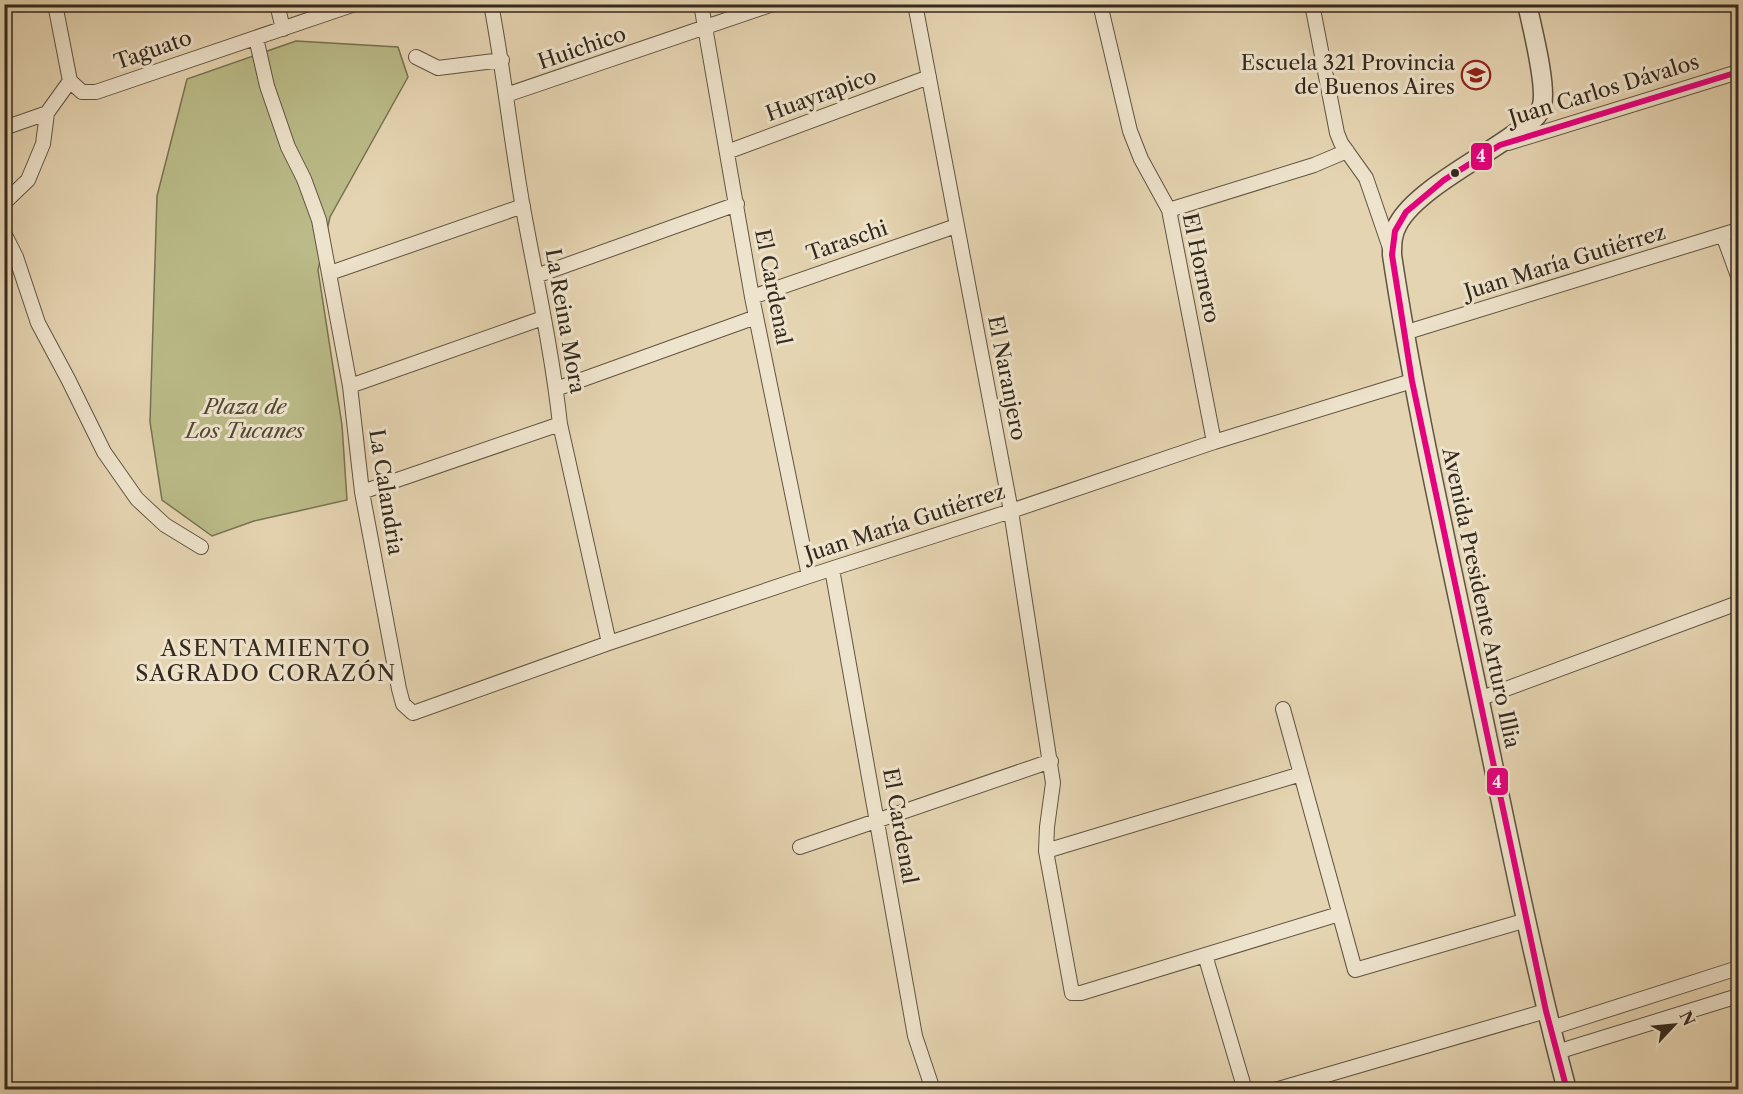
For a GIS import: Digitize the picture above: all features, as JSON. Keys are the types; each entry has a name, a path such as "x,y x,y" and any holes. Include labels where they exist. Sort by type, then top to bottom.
{"street":[{"path":"4,203 28,180 43,144 47,113 70,81 55,4"},
{"path":"277,4 283,29"},
{"name":"Taguato","path":"70,81 82,92 96,92 355,4"},
{"name":"La Reina Mora","path":"491,4 560,424 609,643"},
{"name":"El Cardenal","path":"701,4 752,297 809,576"},
{"name":"Huichico","path":"506,95 773,4"},
{"name":"El Naranjero","path":"915,4 1011,511 1051,761 1053,783 1046,851 1072,993 1081,993 1205,955"},
{"name":"El Hornero","path":"1100,4 1130,131 1141,159 1169,210 1215,442"},
{"path":"1312,4 1337,134 1366,178 1392,255"},
{"path":"1500,145 1537,117 1542,103 1541,74 1527,4"},
{"name":"La Calandria","path":"256,38 267,86 288,147 304,179 319,220 350,386 362,492 399,689 403,704 413,713"},
{"path":"416,57 438,68 502,60"},
{"name":"Juan Carlos Dávalos","path":"1392,255 1392,237 1398,223 1413,205 1500,145 1738,72"},
{"name":"Huayrapico","path":"727,152 929,77"},
{"path":"4,128 47,113"},
{"path":"1169,210 1314,165 1347,151"},
{"path":"536,276 736,204"},
{"path":"330,273 523,206"},
{"name":"Taraschi","path":"752,297 956,226"},
{"name":"Juan María Gutiérrez","path":"1404,333 1738,230"},
{"path":"4,233 16,257 38,323 104,452 137,499 165,525 201,547"},
{"path":"1724,235 1738,276"},
{"name":"Avenida Presidente Arturo Illia","path":"1392,255 1412,381 1548,1019 1567,1089"},
{"path":"556,389 756,317"},
{"path":"350,386 543,318"},
{"name":"Juan María Gutiérrez","path":"413,713 609,643 809,576 1215,442 1412,381"},
{"path":"362,492 560,424"},
{"name":"El Cardenal","path":"832,569 915,1036 933,1089"},
{"path":"1479,699 1738,603"},
{"path":"1283,709 1355,970 1527,920"},
{"path":"800,847 1051,761"},
{"path":"1046,851 1301,774"},
{"path":"1245,1089 1205,955 1339,914"},
{"path":"1275,1089 1738,968"},
{"path":"1557,1052 1738,996"}],"green space":[{"name":"Plaza de Los Tucanes","path":"296,41 398,47 408,77 330,217 318,270 342,425 347,500 254,521 212,536 162,500 150,422 157,196 187,79"}],"transit line":[{"name":"4","path":"1567,1090 1546,1011 1412,381 1392,255 1395,231 1406,212 1444,180 1500,145 1738,72"}],"place":[{"name":"Escuela 321 Provincia de Buenos Aires","path":"1476,75"}],"district":[{"name":"ASENTAMIENTO SAGRADO CORAZÓN","path":"266,660"}]}
